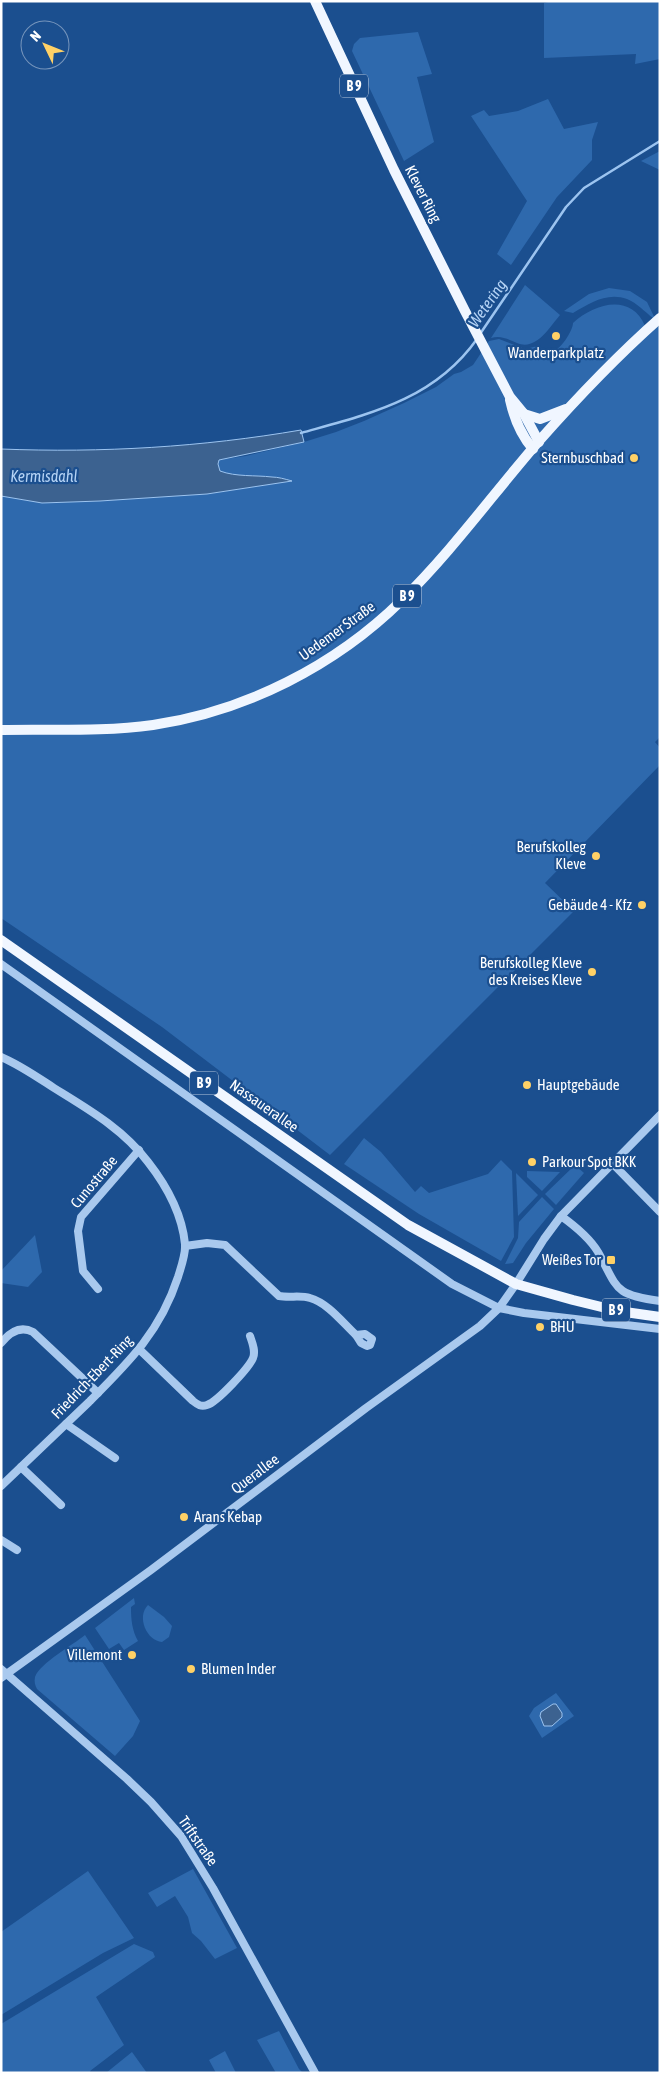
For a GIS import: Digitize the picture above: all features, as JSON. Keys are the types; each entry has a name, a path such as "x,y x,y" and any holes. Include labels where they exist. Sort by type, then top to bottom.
{"main road":[{"name":"Klever Ring","path":"316,1 390,162 510,396 524,414 536,446"},
{"name":"Uedemer Straße","path":"1,730 93,730 153,725 198,716 238,703 304,674 332,657 357,639 401,601 466,529 571,406 660,318"},
{"name":"Klever Ring","path":"510,396 513,414 524,438 536,446"},
{"path":"524,414 540,419 571,406"},
{"name":"Nassauerallee","path":"1,940 408,1225 516,1284"},
{"name":"B 9","path":"516,1284 582,1302 660,1317"}],"street":[{"path":"1,964 452,1284 499,1308 524,1313 660,1329"},
{"name":"Friedrich-Ebert-Ring","path":"1,1057 73,1098 113,1127 139,1150 162,1181 173,1203 182,1226 185,1246 181,1268 173,1292 161,1318 140,1350 1,1486"},
{"name":"Querallee","path":"3,1674 151,1570 366,1408 480,1326 499,1308 561,1216 660,1115"},
{"name":"Cunostraße","path":"98,1289 83,1272 78,1231 80,1217 139,1150"},
{"path":"612,1163 660,1212"},
{"path":"561,1216 582,1232 596,1250 616,1287 638,1298 660,1301"},
{"path":"185,1246 207,1243 225,1245 279,1296 288,1298 309,1297 317,1301 356,1335"},
{"path":"1,1343 17,1330 26,1328 33,1332 98,1393"},
{"path":"140,1350 193,1401 199,1406 206,1406 214,1401 240,1375 254,1357 254,1347 250,1336"},
{"path":"66,1424 115,1458"},
{"path":"21,1467 61,1505"},
{"path":"1,1540 17,1550"},
{"name":"Triftstraße","path":"3,1674 127,1779 151,1802 181,1836 206,1875 315,2073"}],"shaded area":[{"path":"552,1 660,1 660,59 635,64 636,54 544,58 544,3"},
{"path":"418,32 432,74 417,77 434,142 404,161 352,51 354,44 360,38"},
{"path":"548,99 564,129 598,122 592,140 592,160 557,197 511,265 497,254 527,201 471,116 484,110 489,116 518,111"},
{"path":"660,151 660,170 641,161"},
{"path":"525,285 560,315 542,337 530,344 524,345 501,337 491,338"},
{"path":"609,288 630,291 647,302 660,329 660,737 655,742 660,748 660,765 545,883 574,911 330,1155 162,1027 1,918 1,496 42,503 100,501 208,494 290,481 237,475 220,471 219,460 246,456 304,442 364,421 436,387 454,374 473,365 489,341 499,339 525,349 538,346 547,352 552,352 564,342 573,323 581,316 601,307 621,305 631,309 639,315 645,326 653,318 634,303 620,297 599,300 573,313 564,311 589,294"},
{"path":"364,1138 381,1152 415,1192 421,1186 429,1193 488,1174 501,1160 512,1171 514,1237 501,1261 419,1214 344,1164"},
{"path":"575,1165 584,1173 556,1205 545,1194"},
{"path":"527,1171 560,1172 542,1191 527,1177"},
{"path":"516,1173 538,1195 518,1216"},
{"path":"542,1197 554,1209 526,1243 513,1263 505,1264 518,1238 519,1222"},
{"path":"35,1235 42,1272 28,1287 1,1283 1,1271"},
{"path":"134,1598 135,1604 131,1607 132,1621 134,1633 138,1641 124,1650 119,1643 109,1649 95,1628"},
{"path":"148,1605 164,1617 172,1626 169,1637 162,1642 152,1637 145,1628 143,1616"},
{"path":"85,1635 140,1721 133,1736 115,1756 37,1689 35,1683 35,1677 43,1666"},
{"path":"556,1693 574,1716 542,1738 529,1716 534,1708"},
{"path":"193,1869 237,1948 215,1959 192,1933 188,1917 175,1896 157,1907 148,1893"},
{"path":"88,1871 134,1938 103,1953 1,2015 1,1932"},
{"path":"134,1944 153,1952 155,1957 96,1997 124,2045 90,2071 91,2073 1,2073 1,2024"},
{"path":"279,2031 303,2073 276,2073 257,2040"},
{"path":"225,2051 236,2073 216,2073 209,2060"},
{"path":"132,2052 147,2073 106,2073"}],"water":[{"name":"Kermisdahl","path":"301,430 304,442 219,460 218,464 220,471 226,473 277,477 292,481 207,494 100,501 42,503 1,496 1,449 77,450 189,445"},
{"path":"556,1704 562,1713 562,1717 552,1726 544,1726 540,1716 541,1712"}],"waterway":[{"name":"Wetering","path":"480,334 566,207 584,188 660,141"},
{"name":"Wetering","path":"301,433 375,411 420,391 441,377 460,360 477,339"}],"place":[{"name":"Wanderparkplatz","path":"556,336"},
{"name":"Sternbuschbad","path":"634,458"},
{"name":"Berufskolleg Kleve","path":"596,856"},
{"name":"Gebäude 4 - Kfz","path":"642,905"},
{"name":"Berufskolleg Kleve des Kreises Kleve","path":"592,972"},
{"name":"Hauptgebäude","path":"527,1085"},
{"name":"Parkour Spot BKK","path":"532,1162"},
{"name":"Weißes Tor","path":"611,1260"},
{"name":"BHU","path":"540,1327"},
{"name":"Arans Kebap","path":"184,1517"},
{"name":"Villemont","path":"132,1655"},
{"name":"Blumen Inder","path":"191,1669"}]}
